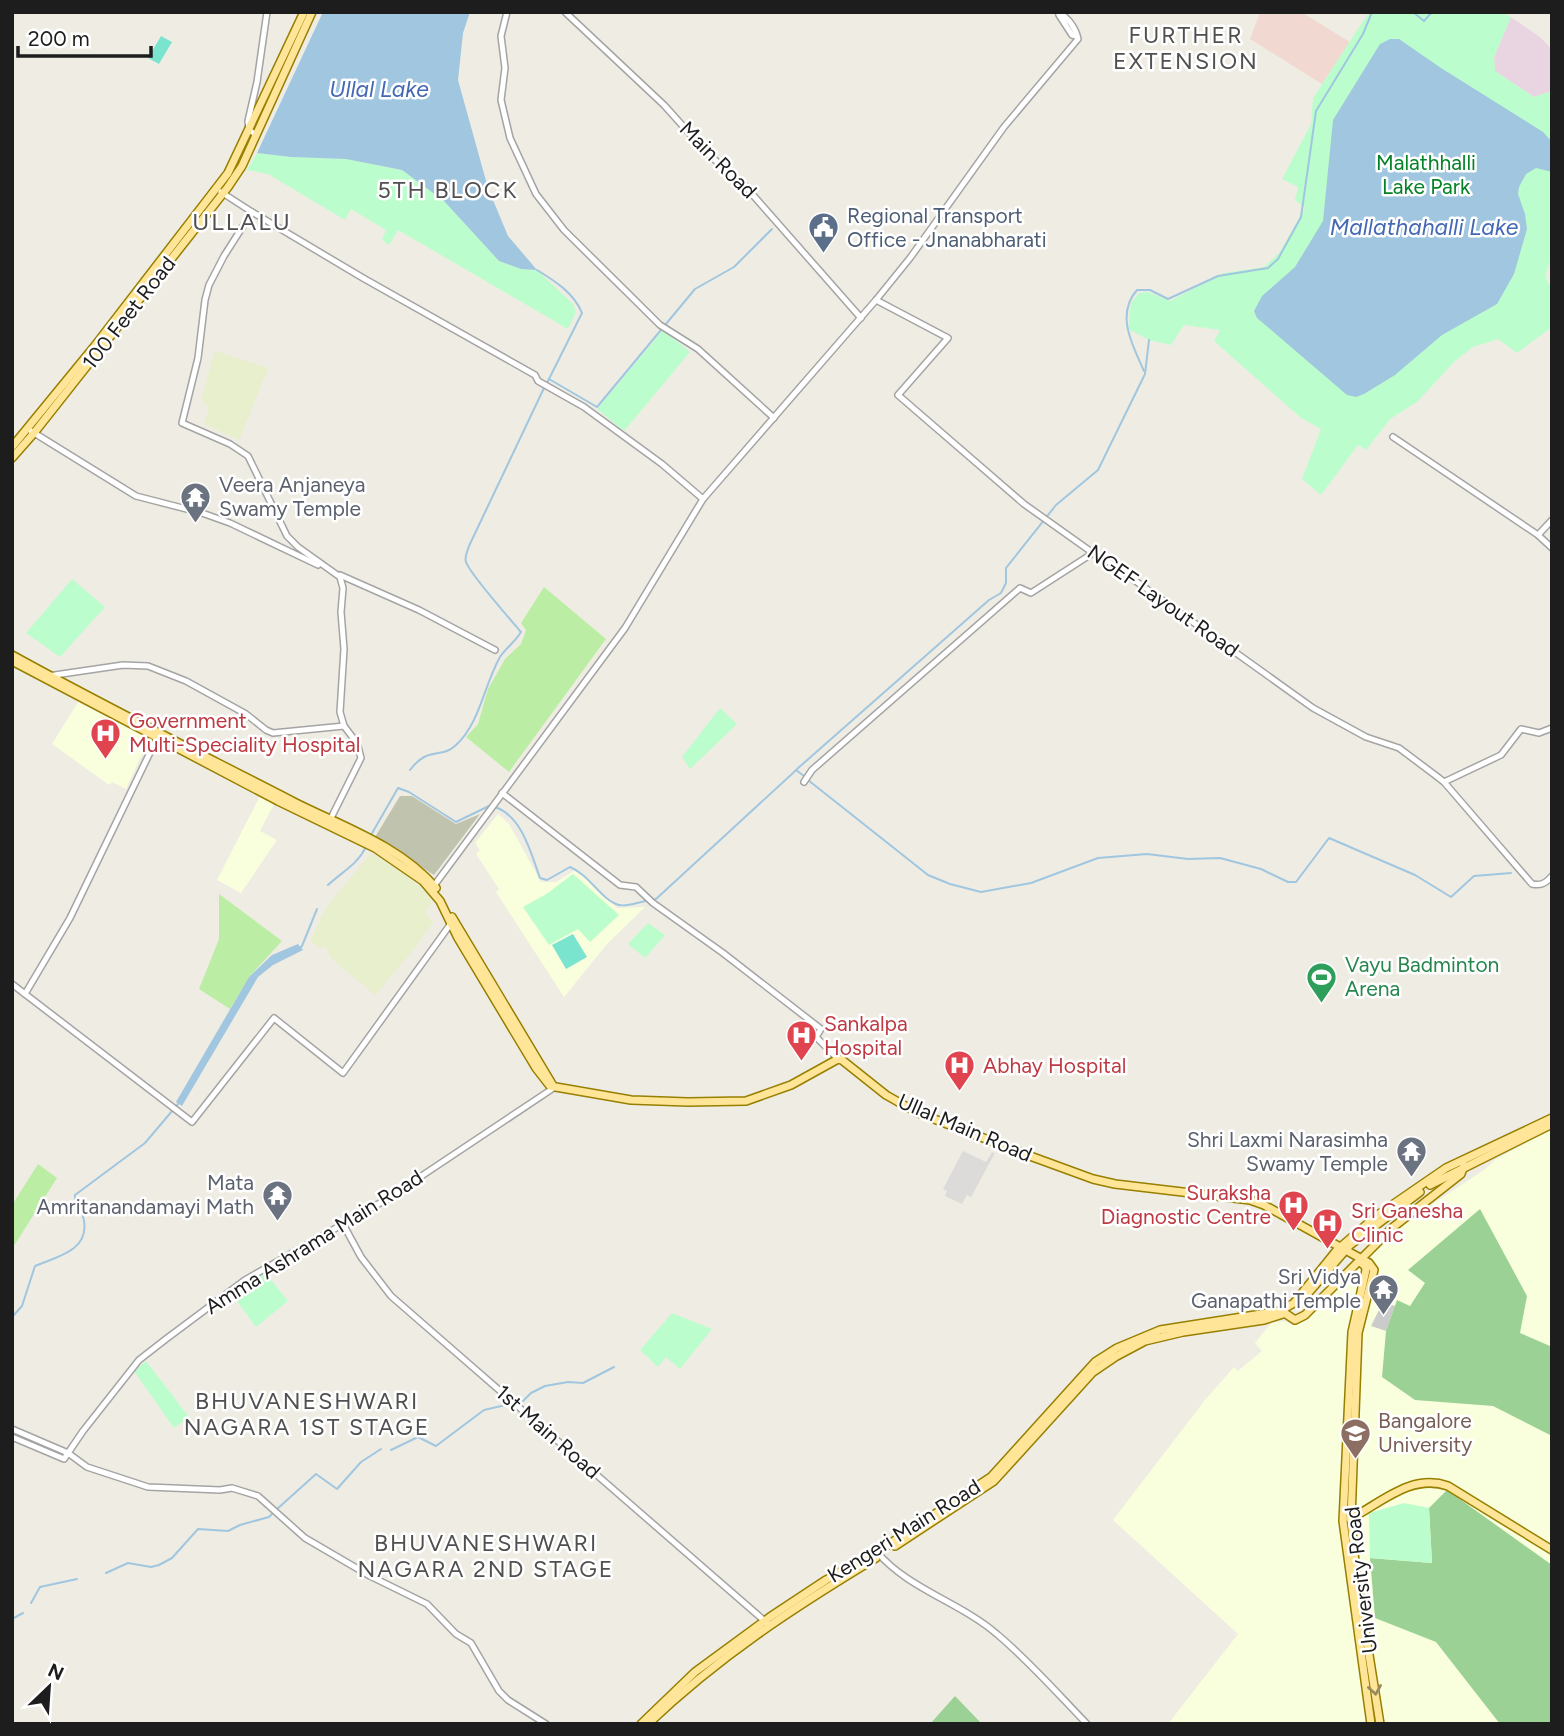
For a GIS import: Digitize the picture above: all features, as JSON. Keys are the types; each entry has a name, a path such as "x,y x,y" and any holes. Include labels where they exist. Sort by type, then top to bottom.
{"main road":[{"name":"100 Feet Road","path":"12,447 31,431 223,194 242,166 252,132 304,12"},
{"name":"100 Feet Road","path":"12,458 235,161 312,12"},
{"path":"12,655 47,677"},
{"path":"12,661 376,845 433,888 543,1080 555,1087 631,1100 746,1101 791,1085 838,1059"},
{"name":"Ullal Main Road","path":"838,1059 916,1112 1093,1179 1134,1187 1245,1200 1341,1250"},
{"name":"Kengeri Main Road","path":"1463,1164 1552,1118"},
{"name":"Kengeri Main Road","path":"641,1724 695,1672 767,1623 994,1481 1093,1372 1115,1357 1145,1341 1183,1332 1264,1320 1295,1308 1341,1250 1379,1214 1446,1168 1463,1164 1552,1124"},
{"path":"1283,1312 1295,1320 1305,1315 1392,1228 1458,1178 1463,1164"},
{"path":"1341,1250 1360,1259"},
{"name":"University Road","path":"1360,1259 1366,1270 1364,1293 1352,1332 1347,1520 1371,1724"},
{"path":"1347,1520 1389,1495 1418,1482 1437,1482 1448,1486 1552,1550"},
{"name":"University Road","path":"1347,1520 1380,1724"},
{"name":"Kengeri Main Road","path":"648,1724 699,1677 767,1623"}],"street":[{"path":"252,132 248,121 257,82 267,12"},
{"path":"507,12 501,36 505,68 501,100 510,138 536,194 564,230 660,325 698,349 774,418"},
{"name":"Main Road","path":"565,12 664,105 708,154 745,186 861,318"},
{"path":"433,888 625,628 704,499 910,258 1004,127 1077,39 1076,36"},
{"path":"216,189 363,278 535,376 538,381 594,414 704,499"},
{"path":"251,212 209,285 198,358 182,423 230,444 248,456 287,536 298,547 337,574 343,589 341,612 344,668 340,712 344,726 357,743 360,758 329,823"},
{"name":"NGEF Layout Road","path":"876,300 948,338 898,395 1045,519 1313,708 1366,737 1401,750 1444,782 1532,884 1546,883 1552,876"},
{"path":"31,431 136,496 230,523 419,610 495,650"},
{"path":"1393,437 1552,548"},
{"path":"1538,536 1552,520"},
{"path":"806,779 1020,588 1031,593 1093,553"},
{"path":"47,677 122,665 148,666 186,681 246,714 274,733 344,726"},
{"path":"1444,782 1501,755 1521,729 1539,733 1552,728"},
{"path":"25,994 70,918 158,736"},
{"path":"502,793 621,885 636,887 653,903 821,1029 816,1037 838,1059"},
{"path":"12,984 192,1122 274,1018 343,1073 452,922"},
{"name":"Amma Ashrama Main Road","path":"66,1456 144,1355 245,1280 387,1199 555,1087"},
{"name":"1st Main Road","path":"342,1224 361,1257 391,1296 767,1623"},
{"path":"12,1429 66,1456"},
{"path":"12,1437 148,1488 232,1488 258,1496 306,1538 370,1576 427,1604 456,1634 471,1643 499,1691 508,1700 546,1724"},
{"path":"879,1554 898,1572 962,1609 998,1634 1087,1724"}],"shaded area":[{"path":"1260,12 1301,12 1350,42 1322,84 1250,39"},
{"path":"1511,17 1541,38 1552,50 1552,91 1534,97 1495,71 1494,57"},
{"path":"161,36 172,42 159,64 148,58"},
{"path":"215,351 268,368 239,440 204,424 209,408 201,399"},
{"name":"Government Multi-Speciality Hospital","path":"78,702 149,739 126,789 112,782 109,785 52,744"},
{"path":"260,796 274,804 260,831 277,840 241,893 217,880"},
{"path":"400,796 412,796 456,824 480,814 434,875 375,837"},
{"path":"498,814 509,824 541,882 556,882 574,871 581,873 617,908 645,907 607,944 564,997 496,892 499,889 476,854 480,850 475,843"},
{"path":"371,853 410,877 431,897 431,904 425,912 433,922 375,995 332,959 325,946 319,948 310,941 326,908"},
{"path":"573,934 587,957 566,969 552,945"},
{"name":"Bangalore University","path":"1552,1129 1552,1724 1168,1724 1238,1634 1113,1520 1205,1400 1234,1367 1238,1371 1262,1351 1255,1343 1271,1323 1284,1321 1292,1325 1303,1321 1324,1302 1363,1250 1484,1170 1496,1159"},
{"path":"963,1151 986,1162 992,1152 995,1153 971,1197 967,1195 962,1204 945,1196 947,1191 943,1189"},
{"name":"Sri Vidya Ganapathi Temple","path":"1383,1302 1395,1306 1386,1331 1371,1326"}],"green space":[{"name":"Malathhalli Lake Park","path":"1369,12 1502,12 1511,17 1494,57 1495,71 1534,97 1552,91 1552,254 1546,273 1552,288 1552,327 1517,353 1498,339 1473,347 1455,361 1417,402 1390,419 1366,450 1358,445 1321,495 1302,479 1321,429 1301,418 1214,341 1220,330 1184,325 1171,345 1149,340 1128,329 1131,303 1139,293 1148,292 1170,301 1224,273 1264,267 1279,253 1305,208 1295,200 1298,187 1282,179 1311,124 1313,98"},
{"path":"257,153 346,159 402,170 444,201 499,261 521,269 537,270 573,304 576,312 568,329 398,230 389,245 382,240 386,230 351,209 345,220 268,174 247,170"},
{"path":"663,330 690,352 624,431 597,409"},
{"path":"72,579 105,607 60,657 26,633"},
{"path":"544,587 606,639 509,772 466,737 478,724 488,689 505,659 521,644 526,630 521,623"},
{"path":"720,708 737,724 690,769 682,757"},
{"path":"573,874 619,915 590,942 578,929 549,945 523,907"},
{"path":"219,894 282,941 249,977 230,1009 199,989 219,939"},
{"path":"648,923 665,935 645,958 628,944"},
{"path":"38,1164 57,1178 12,1249 12,1205"},
{"path":"1480,1209 1527,1296 1520,1333 1550,1346 1552,1344 1552,1436 1493,1406 1415,1400 1382,1377 1386,1331 1397,1300 1410,1306 1425,1283 1408,1270"},
{"path":"264,1271 288,1301 256,1327 231,1293"},
{"path":"672,1313 712,1329 680,1369 666,1357 658,1367 640,1350"},
{"path":"146,1361 189,1417 174,1428 134,1371"},
{"path":"1447,1490 1552,1565 1552,1724 1500,1724 1436,1642 1375,1618 1370,1558 1432,1563 1429,1508"},
{"path":"1404,1503 1429,1508 1432,1563 1370,1558 1369,1513"},
{"path":"955,1696 982,1724 930,1724"}],"water":[{"name":"Ullal Lake","path":"323,12 470,12 463,33 458,80 488,188 508,236 537,270 521,269 499,261 444,201 402,170 346,159 257,153"},
{"name":"Mallathahalli Lake","path":"1390,39 1399,39 1543,132 1552,142 1552,172 1536,168 1526,174 1519,187 1518,194 1527,229 1514,274 1497,304 1442,335 1395,375 1356,397 1347,395 1257,318 1254,311 1262,296 1295,267 1323,221 1333,120 1380,44"},
{"path":"298,944 303,950 273,965 258,977 182,1106 176,1102 249,977 272,955"}],"waterway":[{"path":"1144,371 1131,341 1127,320 1127,310 1137,290 1150,290 1168,299 1218,276 1268,268 1278,259 1301,217 1316,111 1363,34 1372,12"},
{"path":"1413,12 1424,21 1432,12"},
{"path":"549,379 597,407 695,289 734,267 772,229"},
{"path":"537,270 569,294 582,313 547,383"},
{"path":"797,769 989,600 1001,593 1006,583 1006,568 1056,505 1098,470 1145,374 1149,340"},
{"path":"410,770 423,758 450,749 464,736 471,726 500,657 521,632 475,576 465,558 544,388"},
{"path":"652,900 796,770 804,776"},
{"path":"808,780 928,875 981,892 1031,883 1098,858 1147,854 1188,859 1220,858 1261,869 1288,882 1296,882 1329,838 1415,875 1451,897 1474,876 1511,873"},
{"path":"371,835 398,788 409,792 456,822 489,806"},
{"path":"495,807 512,818 519,827 540,878 547,880 570,867 619,905 646,901"},
{"path":"328,885 354,863 366,847"},
{"path":"299,949 317,909"},
{"path":"12,1317 22,1306 35,1266 61,1256 81,1239 84,1221 75,1195 145,1143 178,1104"},
{"path":"391,1450 418,1437 436,1446 484,1410 523,1401 531,1393 545,1386 568,1382 583,1383 614,1367"},
{"path":"276,1510 316,1474 337,1489 361,1462 381,1449"},
{"path":"106,1573 128,1563 151,1567 159,1565 172,1558 198,1529 228,1531 272,1514"},
{"path":"31,1603 40,1587 77,1579"},
{"path":"12,1619 23,1613"}],"place":[{"name":"Regional Transport Office - Jnanabharati","path":"824,255"},
{"name":"Veera Anjaneya Swamy Temple","path":"196,524"},
{"name":"Government Multi-Speciality Hospital","path":"106,760"},
{"name":"Vayu Badminton Arena","path":"1322,1004"},
{"name":"Sankalpa Hospital","path":"801,1063"},
{"name":"Abhay Hospital","path":"960,1093"},
{"name":"Shri Laxmi Narasimha Swamy Temple","path":"1411,1179"},
{"name":"Mata Amritanandamayi Math","path":"277,1222"},
{"name":"Suraksha Diagnostic Centre","path":"1294,1232"},
{"name":"Sri Ganesha Clinic","path":"1328,1250"},
{"name":"Sri Vidya Ganapathi Temple","path":"1384,1316"},
{"name":"Bangalore University","path":"1355,1460"}],"district":[{"name":"FURTHER EXTENSION","path":"1186,48"},
{"name":"5TH BLOCK","path":"448,190"},
{"name":"ULLALU","path":"242,222"},
{"name":"BHUVANESHWARI NAGARA 1ST STAGE","path":"307,1414"},
{"name":"BHUVANESHWARI NAGARA 2ND STAGE","path":"486,1556"}]}
